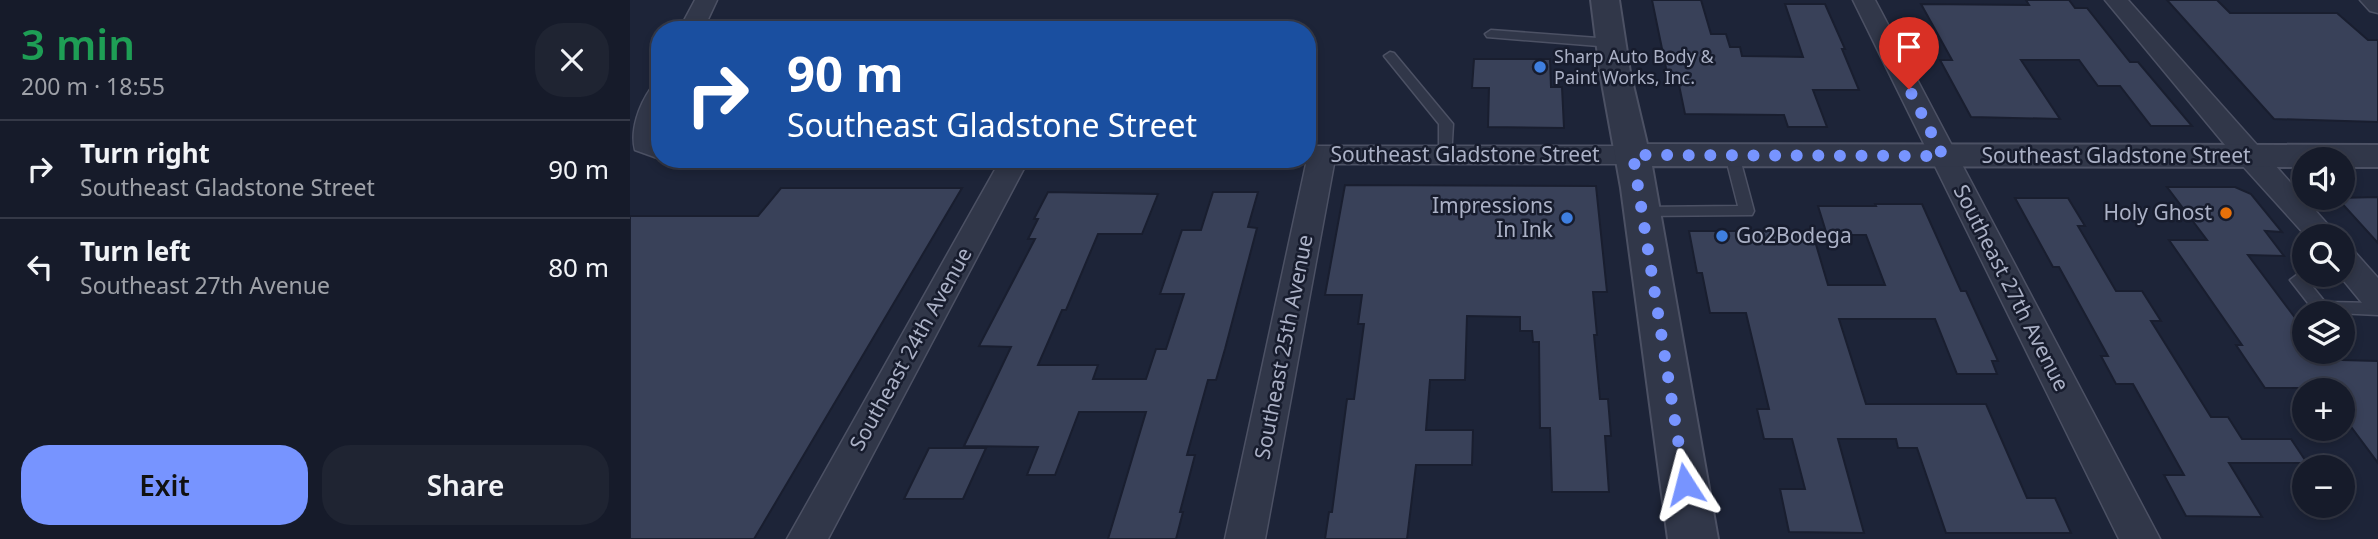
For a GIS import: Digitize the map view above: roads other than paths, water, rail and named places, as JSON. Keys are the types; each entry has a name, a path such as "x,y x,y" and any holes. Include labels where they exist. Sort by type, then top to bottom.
{"street":[{"path":"696,21 706,0"},
{"path":"1605,0 1643,212 1693,539"},
{"name":"Southeast 27th Avenue","path":"1864,0 2140,539"},
{"path":"2116,0 2250,157 2312,224"},
{"path":"2371,0 2378,6"},
{"path":"645,147 642,128 651,110"},
{"name":"Southeast Gladstone Street","path":"1316,155 2378,156"},
{"name":"Southeast 24th Avenue","path":"807,539 1010,168"},
{"name":"Southeast 25th Avenue","path":"1245,539 1313,168"},
{"path":"2355,274 2378,300"}],"lane":[{"path":"1491,34 1611,43"},
{"path":"1390,56 1446,124 1446,155"},
{"path":"1643,212 1747,211 1732,155"},
{"path":"2304,287 2321,308 2378,309"}],"place":[{"name":"Sharp Auto Body & Paint Works, Inc.","path":"1540,67"},
{"name":"Holy Ghost","path":"2226,213"},
{"name":"Impressions In Ink","path":"1567,218"},
{"name":"Go2Bodega","path":"1722,236"}]}
